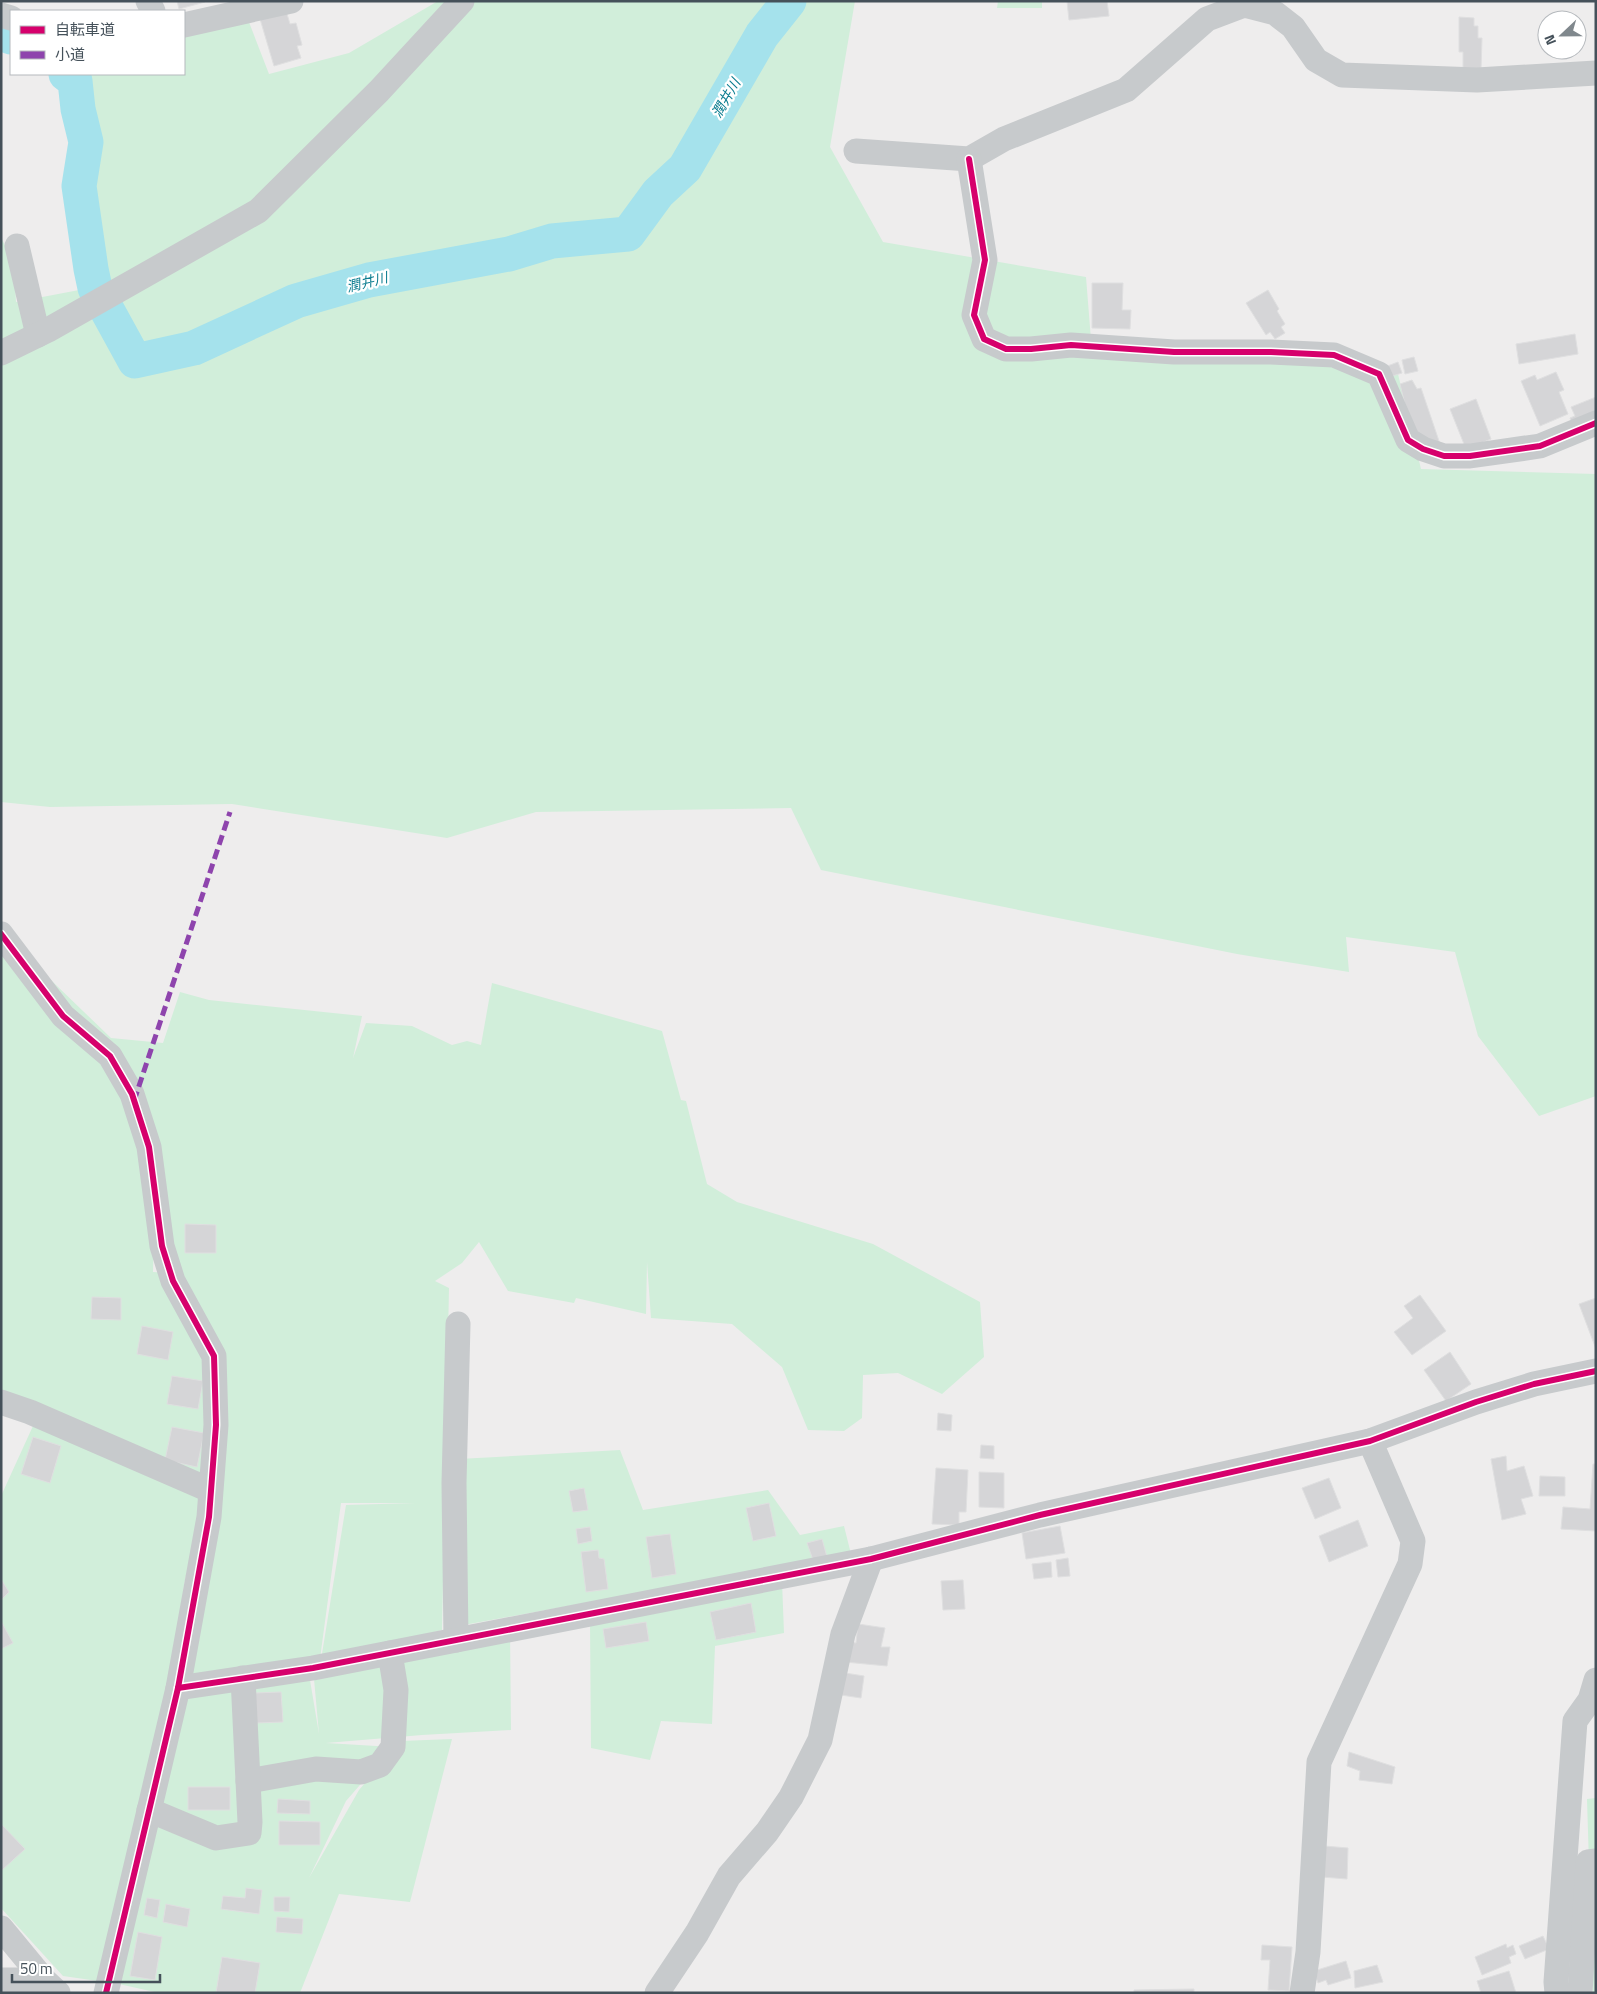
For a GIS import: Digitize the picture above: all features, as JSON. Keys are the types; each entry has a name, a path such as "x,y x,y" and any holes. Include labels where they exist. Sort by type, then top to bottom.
{"street":[{"path":"185,25 291,1"},
{"path":"1,353 43,333 258,211 379,91 462,1"},
{"path":"856,151 969,159 1004,139 1126,90 1207,19 1244,5 1275,13 1293,27 1316,60 1342,75 1477,80 1596,73"},
{"path":"969,159 985,260 974,315 984,339 1006,350 1031,350 1071,345 1174,352 1271,352 1334,355 1379,374 1408,440 1423,449 1444,456 1470,456 1540,446 1596,423"},
{"path":"17,246 43,333"},
{"path":"1,934 63,1016 110,1056 132,1094 149,1147 162,1246 173,1280 214,1356 216,1425 209,1517 178,1688 106,1993"},
{"path":"456,1640 454,1483 458,1324"},
{"path":"178,1688 313,1668 871,1559 1040,1515 1370,1441 1476,1402 1534,1384 1596,1372"},
{"path":"1,1402 30,1412 205,1488"},
{"path":"1302,1993 1308,1952 1319,1762 1410,1564 1413,1541 1370,1441"},
{"path":"657,1993 697,1933 729,1876 767,1832 791,1797 820,1740 843,1634 871,1559"},
{"path":"248,1781 316,1769 361,1772 380,1765 394,1746 396,1690 390,1653"},
{"path":"149,1810 216,1838 249,1833 243,1678"},
{"path":"1558,1993 1557,1972 1575,1721 1590,1700 1596,1680"},
{"path":"1580,1993 1588,1862 1596,1861"},
{"path":"1,1928 51,1986"},
{"path":"1,1980 51,1986"}],"green space":[{"path":"438,1 855,1 830,147 883,242 1086,277 1091,340 1398,374 1421,469 1596,474 1596,1096 1539,1116 1478,1036 1455,952 1346,937 1349,972 1237,954 821,870 791,808 536,812 447,838 232,804 50,807 1,802 1,237 14,265 16,302 95,287 86,75 185,75 185,31 247,17 269,74 349,53"},
{"path":"998,1 1042,1 1042,8 997,8"},
{"path":"1,932 111,1038 163,1043 180,992 209,1000 362,1016 353,1058 366,1023 412,1026 452,1045 467,1041 481,1045 492,983 662,1031 681,1100 686,1101 707,1184 737,1202 873,1244 980,1302 984,1357 942,1394 898,1373 863,1375 862,1418 844,1431 808,1430 782,1367 732,1324 651,1318 647,1262 646,1314 576,1298 574,1303 508,1291 479,1242 462,1263 435,1281 449,1288 442,1630 321,1660 346,1505 415,1503 341,1503 319,1666 510,1630 511,1730 326,1743 393,1747 346,1801 309,1878 359,1790 401,1741 452,1739 410,1902 339,1894 300,1993 159,1993 119,1984 178,1688 184,1688 218,1473 220,1358 174,1280 215,1371 205,1488 184,1585 163,1754 107,1966 98,1981 63,1976 1,1908 1,1496 38,1415 1,1401","holes":["155,1193 161,1194 170,1273 153,1272","313,1668 319,1734 309,1674 192,1687"]},
{"path":"620,1450 643,1510 768,1490 800,1535 844,1526 851,1554 464,1625 459,1459"},
{"path":"782,1581 784,1633 715,1646 712,1724 661,1721 650,1760 591,1748 590,1622"},
{"path":"1596,1798 1596,1993 1593,1993 1587,1799"}],"building":[{"path":"177,1 205,1 205,2 179,9"},
{"path":"1067,1 1107,1 1109,16 1069,20"},
{"path":"284,4 290,24 296,23 302,45 297,46 301,58 274,66 258,12"},
{"path":"1459,17 1474,18 1474,26 1478,26 1478,38 1482,38 1481,69 1463,69 1463,52 1459,52"},
{"path":"1092,283 1123,283 1122,310 1131,310 1130,329 1092,328"},
{"path":"1268,290 1285,324 1281,327 1285,333 1275,339 1270,332 1266,335 1246,303"},
{"path":"1575,334 1578,354 1519,364 1516,344"},
{"path":"1414,357 1418,371 1405,374 1402,360"},
{"path":"1398,362 1402,373 1389,377 1385,367"},
{"path":"1556,372 1564,390 1559,392 1568,414 1540,426 1521,381 1535,375 1537,380"},
{"path":"1412,380 1417,389 1421,388 1440,444 1414,441 1400,384"},
{"path":"1596,397 1596,418 1573,427 1570,418 1575,416 1571,407"},
{"path":"1476,399 1491,439 1466,449 1450,409"},
{"path":"185,1224 216,1225 216,1253 185,1253"},
{"path":"1420,1295 1446,1331 1412,1355 1394,1332 1413,1318 1404,1306"},
{"path":"92,1297 121,1298 121,1320 91,1319"},
{"path":"1596,1298 1596,1349 1579,1304"},
{"path":"142,1326 173,1332 168,1360 137,1354"},
{"path":"1450,1352 1471,1384 1446,1401 1424,1370"},
{"path":"172,1376 203,1381 198,1409 167,1404"},
{"path":"938,1413 952,1415 951,1431 937,1430"},
{"path":"172,1427 204,1433 197,1467 165,1460"},
{"path":"33,1437 61,1446 50,1483 21,1474"},
{"path":"981,1445 994,1446 994,1459 980,1458"},
{"path":"1506,1456 1507,1471 1524,1466 1533,1496 1521,1499 1526,1514 1502,1520 1491,1459"},
{"path":"1593,1464 1596,1464 1596,1531 1561,1529 1563,1507 1590,1509"},
{"path":"936,1468 968,1470 966,1512 959,1512 959,1525 932,1524"},
{"path":"979,1472 1004,1473 1004,1508 979,1507"},
{"path":"1540,1476 1565,1477 1565,1496 1539,1496"},
{"path":"1329,1478 1341,1508 1315,1519 1302,1488"},
{"path":"584,1488 588,1510 573,1512 569,1491"},
{"path":"769,1503 776,1536 753,1541 746,1508"},
{"path":"1358,1520 1368,1546 1329,1562 1319,1536"},
{"path":"1060,1526 1065,1553 1026,1559 1022,1533"},
{"path":"590,1527 592,1541 578,1544 576,1529"},
{"path":"670,1534 676,1574 652,1578 646,1537"},
{"path":"822,1539 827,1557 813,1560 807,1543"},
{"path":"598,1550 599,1558 604,1559 608,1589 586,1592 581,1552"},
{"path":"1068,1558 1070,1576 1058,1577 1056,1560"},
{"path":"1051,1562 1052,1577 1034,1579 1032,1564"},
{"path":"1,1579 9,1592 1,1600"},
{"path":"963,1580 965,1609 943,1610 941,1581"},
{"path":"751,1603 756,1632 716,1640 710,1612"},
{"path":"1,1621 13,1643 1,1649"},
{"path":"646,1622 649,1641 606,1648 603,1629"},
{"path":"858,1624 885,1628 881,1647 890,1647 887,1666 845,1662 850,1642 856,1643"},
{"path":"845,1673 864,1676 861,1698 841,1695"},
{"path":"281,1692 283,1722 256,1723 255,1693"},
{"path":"1349,1752 1395,1767 1392,1784 1359,1780 1360,1771 1347,1766"},
{"path":"188,1787 230,1787 230,1810 188,1810"},
{"path":"278,1799 310,1801 310,1814 277,1813"},
{"path":"279,1821 320,1822 320,1845 279,1845"},
{"path":"1,1824 25,1849 1,1871"},
{"path":"1324,1846 1348,1848 1347,1879 1322,1877"},
{"path":"246,1888 262,1890 259,1914 221,1909 223,1896 245,1898"},
{"path":"274,1897 290,1897 289,1912 274,1911"},
{"path":"147,1898 160,1900 157,1918 144,1915"},
{"path":"166,1904 190,1909 187,1927 163,1922"},
{"path":"277,1917 303,1919 302,1934 276,1932"},
{"path":"138,1932 162,1937 155,1980 130,1976"},
{"path":"1543,1936 1549,1949 1525,1959 1519,1946"},
{"path":"1506,1944 1507,1948 1513,1945 1516,1954 1509,1957 1511,1963 1482,1975 1475,1957"},
{"path":"1262,1945 1292,1947 1289,1991 1268,1990 1270,1960 1261,1960"},
{"path":"222,1957 260,1963 255,1993 216,1993"},
{"path":"1346,1961 1351,1978 1328,1985 1326,1980 1318,1983 1314,1971"},
{"path":"1377,1965 1383,1982 1355,1988 1354,1971"},
{"path":"1509,1971 1516,1993 1481,1993 1477,1981"},
{"path":"1194,1989 1194,1993 1134,1993 1134,1990"}],"waterway":[{"name":"潤井川","path":"67,75 75,81 78,109 86,142 79,186 95,288 135,361 194,348 296,301 369,280 509,254 552,241 628,234 658,193 685,168 762,35 789,1"},
{"name":"潤井川","path":"1,33 10,37"}],"marked path":[{"path":"134,1101 230,812"}],"cycle path":[{"path":"969,159 985,260 974,315 984,339 1006,349 1031,349 1071,345 1174,352 1271,352 1334,355 1379,374 1408,440 1423,449 1444,456 1470,456 1540,446 1596,423"},
{"path":"1,934 63,1016 110,1056 132,1094 149,1147 162,1246 173,1281 214,1356 216,1425 209,1517 178,1688 106,1993"},
{"path":"178,1688 313,1668 871,1559 1040,1515 1370,1441 1476,1402 1534,1384 1596,1371"}]}
